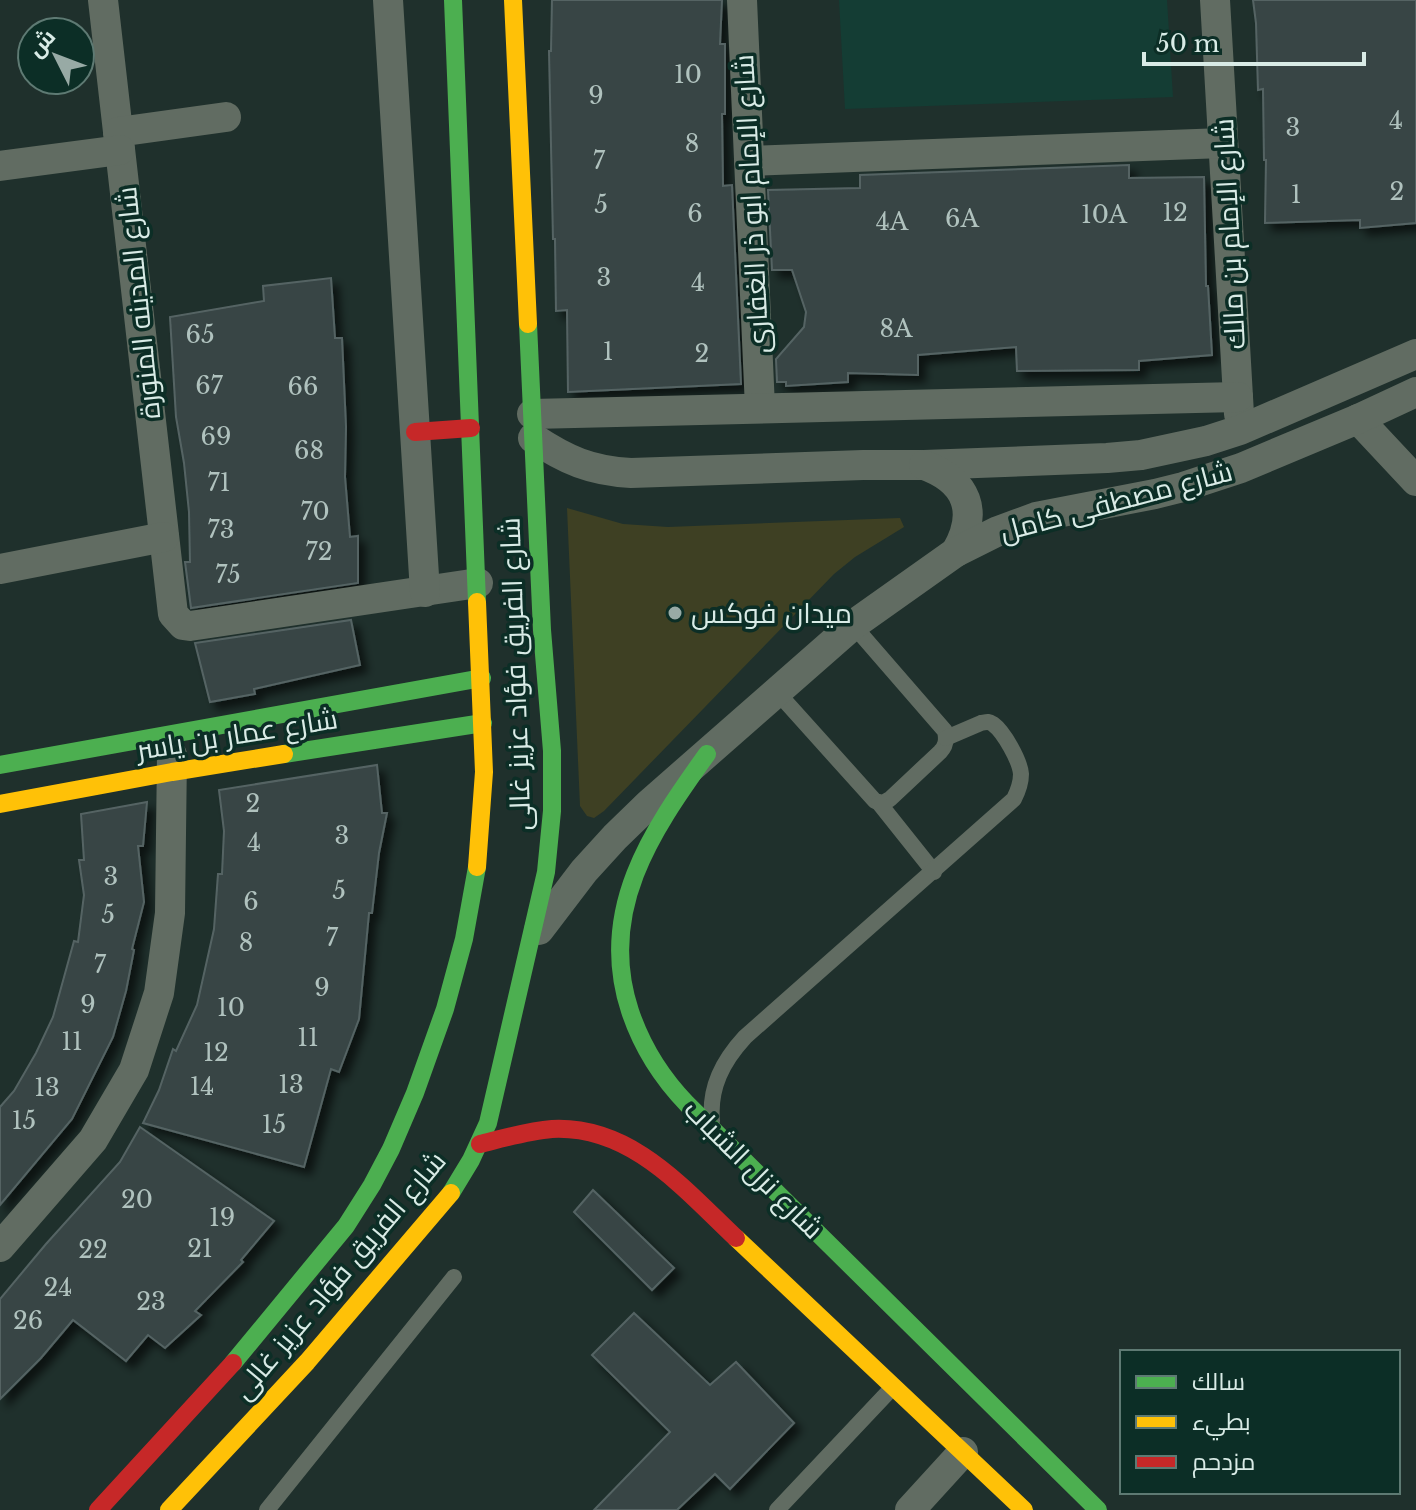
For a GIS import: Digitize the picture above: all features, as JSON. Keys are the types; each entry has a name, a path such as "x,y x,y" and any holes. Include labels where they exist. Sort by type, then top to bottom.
{"street":[{"name":"شارع المدينه المنورة","path":"103,0 173,614 183,625 190,626 425,592"},
{"path":"388,0 425,592 478,583"},
{"name":"شارع الفريق فؤاد عزيز غالى","path":"98,1510 268,1322 332,1246 360,1205 385,1163 406,1118 457,969 477,869 484,772 453,0"},
{"name":"شارع الفريق فؤاد عزيز غالى","path":"169,1510 307,1362 451,1194 467,1170 488,1123 546,872 553,791 542,630 513,0"},
{"name":"شارع الإمام ابو ذر الغفارى","path":"742,0 760,408"},
{"name":"شارع الإمام بن مالك","path":"1215,0 1241,468"},
{"path":"0,166 226,117"},
{"path":"749,161 1223,143"},
{"name":"شارع مصطفى كامل","path":"532,426 570,461 610,472 924,465 1141,455 1240,430 1416,354"},
{"name":"شارع مصطفى كامل","path":"528,944 584,871 649,804 853,625 956,552 998,531 1036,517 1155,494 1241,468 1416,392"},
{"path":"532,426 760,408 1238,397"},
{"path":"1358,419 1416,481"},
{"path":"415,432 471,428"},
{"path":"924,465 942,471 956,483 965,499 968,518 965,536 956,552"},
{"path":"0,569 164,537"},
{"name":"شارع عمار بن ياسر","path":"0,765 482,678"},
{"name":"شارع عمار بن ياسر","path":"0,804 172,772 483,723"},
{"path":"0,1247 93,1140 134,1070 159,993 170,913 172,733"},
{"name":"شارع نزل الشباب","path":"707,754 680,791 640,861 621,920 621,976 627,1003 649,1055 664,1079 927,1351 1098,1510"},
{"path":"480,1144 549,1128 578,1130 607,1136 658,1165 899,1381 963,1452 1024,1510"},
{"path":"268,1322 271,1343"},
{"path":"286,1358 307,1362"},
{"path":"153,1449 165,1451 178,1460 186,1474 185,1493"},
{"path":"910,1510 963,1452"}],"lane":[{"path":"853,625 945,731 944,748 886,802 879,803"},
{"path":"777,692 879,803 934,872"},
{"path":"713,1130 715,1082 733,1050 1014,799 1021,776 1016,754 991,723 981,723 946,738"},
{"path":"267,1510 454,1277"},
{"path":"777,1510 899,1381"}],"shaded area":[{"path":"839,0 1167,0 1173,97 845,109"},
{"path":"567,508 623,524 668,527 900,518 904,527 855,557 834,574 594,818 587,816 580,806"}],"building":[{"path":"552,0 722,0 720,44 725,44 723,186 732,185 741,384 568,392 567,310 556,311 553,239 549,51"},
{"path":"1253,0 1416,0 1416,223 1360,228 1360,220 1265,223 1263,89 1258,90"},
{"path":"1129,165 1129,178 1204,177 1206,286 1212,355 1139,361 1139,370 1017,371 1016,347 918,355 918,375 848,373 848,382 786,386 786,382 777,382 776,359 804,327 806,312 792,270 772,270 768,190 860,188 860,175"},
{"path":"331,278 335,338 342,338 345,477 350,537 358,536 358,583 191,608 185,562 190,562 189,512 176,417 170,317 264,301 263,286"},
{"path":"351,620 360,665 254,689 255,694 210,702 195,643"},
{"path":"377,765 382,813 387,813 372,913 369,913 359,1019 339,1072 331,1069 304,1167 143,1123 159,1090 173,1049 176,1051 197,1005 214,929 218,874 222,874 224,831 219,790"},
{"path":"147,802 143,846 138,846 144,902 113,1037 72,1119 0,1205 0,1107 14,1091 36,1053 53,1017 74,941 78,942 84,895 79,860 84,860 81,814"},
{"path":"140,1127 274,1221 241,1260 243,1262 195,1311 201,1315 165,1348 148,1335 126,1361 73,1320 0,1399 0,1299 120,1162"},
{"path":"593,1190 674,1268 652,1290 574,1212"},
{"path":"634,1313 710,1385 736,1362 794,1423 730,1489 715,1474 677,1510 594,1510 670,1432 592,1355"}],"traffic: fast":[{"path":"453,0 477,602"},
{"path":"451,1193 488,1123 546,872 552,811 552,751 542,630 528,324"},
{"path":"0,765 482,678"},
{"path":"284,754 483,723"},
{"path":"707,754 649,843 625,906 620,940 622,974 630,1011 646,1049 687,1104 1098,1510"},
{"path":"233,1363 346,1226 391,1149 445,1009 464,939 477,867"}],"traffic: slow":[{"path":"513,0 528,324"},
{"path":"477,602 484,772 477,867"},
{"path":"0,804 284,754"},
{"path":"169,1510 307,1362 451,1193"},
{"path":"736,1238 1024,1510"}],"traffic: jam":[{"path":"415,432 471,428"},
{"path":"480,1144 552,1129 607,1137 631,1149 676,1181 736,1238"},
{"path":"98,1510 233,1363"}],"place":[{"name":"ميدان فوكس","path":"675,613"}]}
